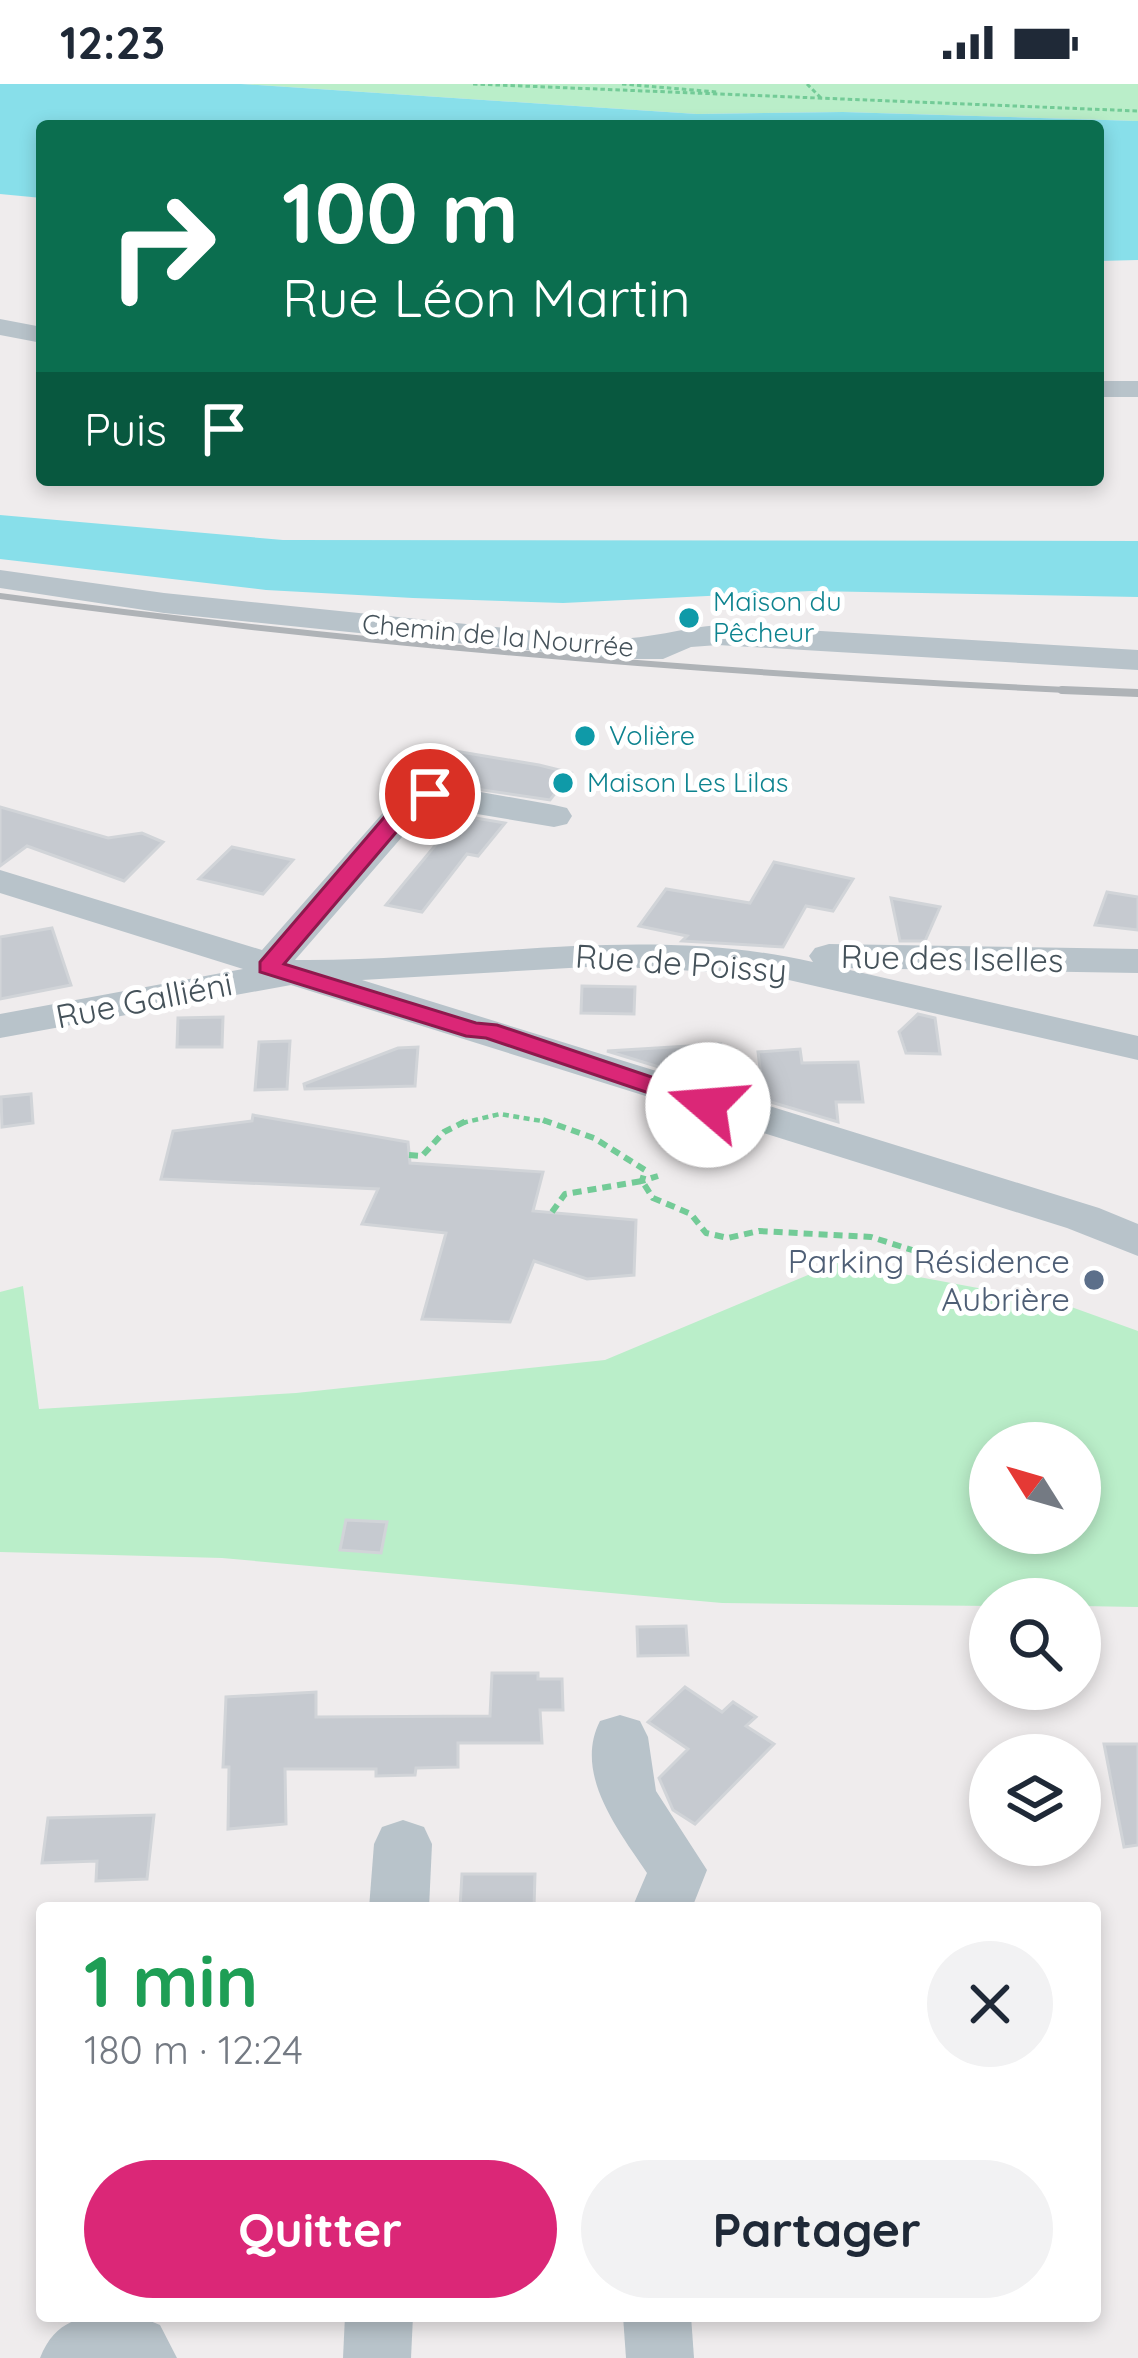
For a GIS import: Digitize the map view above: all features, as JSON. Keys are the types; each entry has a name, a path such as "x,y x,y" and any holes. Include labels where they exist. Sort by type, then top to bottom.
{"street":[{"path":"0,327 36,334"},
{"path":"1104,389 1138,389"},
{"name":"Chemin de la Nourrée","path":"0,580 164,603 612,649 663,649 683,638 718,635 1138,660"},
{"path":"278,970 416,798 430,794 554,816"},
{"path":"5,888 475,1031 488,1030 708,1105 1083,1218 1138,1241"},
{"name":"Rue de Poissy","path":"278,970 604,954 767,963 1138,1048"},
{"name":"Rue des Iselles","path":"767,963 798,956 1138,962"},
{"name":"Rue Galliéni","path":"0,1026 278,970"},
{"path":"620,1737 628,1797 678,1870 665,1902"},
{"path":"399,1902 403,1844"},
{"path":"377,2358 379,2322"},
{"path":"657,2322 660,2358"},
{"path":"74,2358 84,2351 136,2350 143,2358"}],"path":[{"path":"473,84 1138,111"},
{"path":"622,84 756,97"},
{"path":"806,84 824,100"},
{"path":"409,1155 422,1156 450,1126 481,1116 549,1121 598,1138 645,1170 642,1181 653,1198 691,1214 706,1233 728,1238 759,1231 871,1237 946,1261"},
{"path":"552,1212 565,1194 658,1176"}],"green space":[{"path":"241,84 1138,84 1138,121 843,112 697,114"},
{"path":"839,1262 1063,1304 1138,1331 1138,1607 1101,1606 1101,1578 969,1578 969,1606 722,1603 222,1558 0,1552 0,1292 23,1286 39,1409 296,1393 605,1360"}],"water":[{"path":"0,84 241,84 697,114 843,112 1138,121 1138,260 1104,261 1104,120 36,120 36,197 0,194"},
{"path":"0,515 283,540 1138,541 1138,597 811,591 563,603 266,590 0,559"}],"building":[{"path":"449,750 571,773 550,800 422,781"},
{"path":"0,807 108,838 142,833 163,842 124,881 27,846 0,866"},
{"path":"440,812 505,823 478,856 467,854 422,912 386,905 448,830 428,826"},
{"path":"232,847 293,860 263,894 199,879"},
{"path":"774,862 853,879 833,911 806,906 783,947 682,941 687,936 639,926 666,889 750,903"},
{"path":"1107,892 1138,897 1138,930 1095,925"},
{"path":"891,898 940,907 925,941 900,941"},
{"path":"52,928 71,985 0,999 0,937"},
{"path":"582,986 635,987 634,1014 581,1013"},
{"path":"918,1014 935,1018 940,1054 906,1053 899,1032"},
{"path":"223,1017 222,1047 177,1047 178,1018"},
{"path":"290,1041 287,1089 255,1090 259,1042"},
{"path":"721,1044 728,1073 688,1076 607,1051"},
{"path":"418,1047 415,1086 305,1089 304,1084 398,1048"},
{"path":"800,1049 802,1063 858,1062 863,1102 836,1102 838,1122 764,1100 758,1052"},
{"path":"31,1094 33,1123 2,1127 1,1097"},
{"path":"253,1115 408,1142 410,1163 543,1172 533,1211 636,1220 634,1275 587,1279 534,1261 510,1322 422,1319 446,1233 362,1224 378,1189 161,1179 173,1131 252,1121"},
{"path":"346,1520 387,1522 381,1553 340,1550"},
{"path":"686,1626 688,1655 638,1656 637,1627"},
{"path":"492,1673 538,1673 538,1679 562,1679 563,1710 540,1710 542,1743 458,1743 458,1767 416,1768 415,1775 376,1776 376,1769 285,1769 286,1824 228,1829 229,1767 223,1767 226,1697 316,1692 316,1717 490,1716"},
{"path":"685,1687 722,1712 733,1702 756,1717 746,1726 774,1744 695,1824 673,1810 659,1778 688,1749 648,1722"},
{"path":"1104,1744 1138,1744 1138,1845 1124,1847"},
{"path":"154,1815 147,1879 96,1881 97,1861 42,1863 48,1818"},
{"path":"462,1874 535,1874 534,1902 460,1902"}],"railway":[{"path":"0,596 564,657 1107,692"},
{"path":"1062,690 1107,692"},
{"path":"1107,692 1138,693"},
{"path":"1107,692 1130,693"}],"place":[{"name":"Maison du Pêcheur","path":"689,618"},
{"name":"Volière","path":"585,736"},
{"name":"Maison Les Lilas","path":"563,783"},
{"name":"Parking Résidence Aubrière","path":"1094,1280"}],"route":[{"path":"430,794 407,805 268,967 475,1031 488,1030 708,1105"}]}
